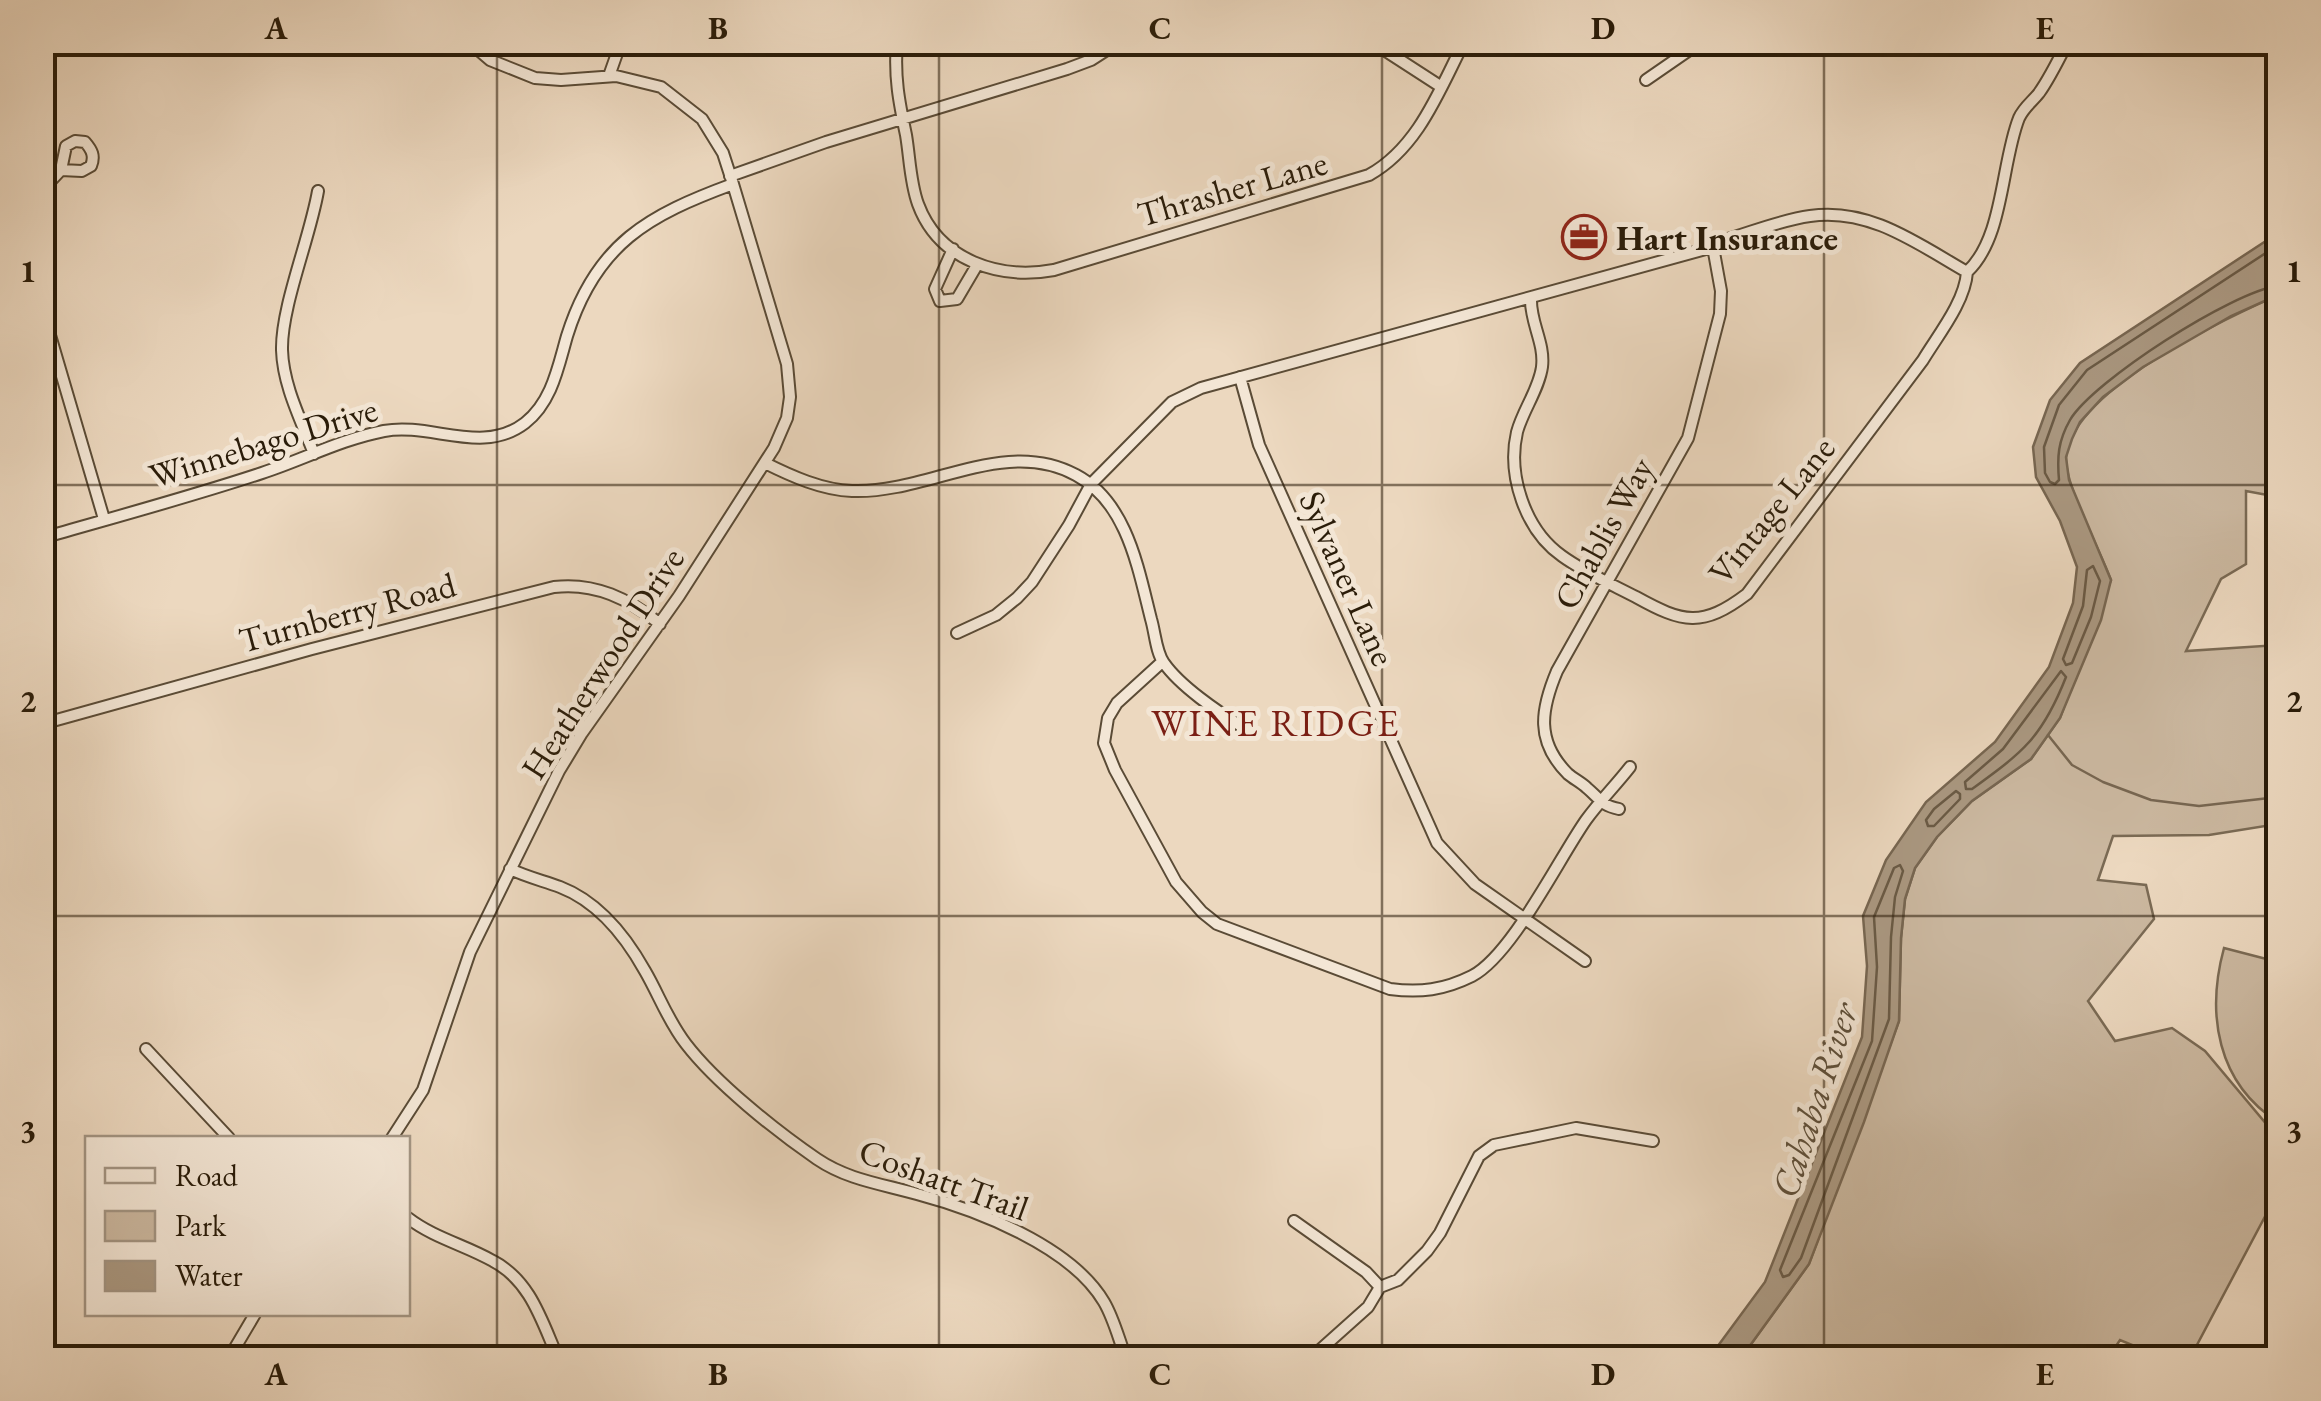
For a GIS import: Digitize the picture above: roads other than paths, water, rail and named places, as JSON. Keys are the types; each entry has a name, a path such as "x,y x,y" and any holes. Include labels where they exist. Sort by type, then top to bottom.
{"street":[{"name":"Heatherwood Drive","path":"393,1136 423,1090 470,952 559,771 765,463 783,431 789,410 790,377 732,180 714,138 689,106 661,87 609,76 535,78 490,60 470,42"},
{"path":"609,76 620,42"},
{"name":"Thrasher Lane","path":"898,42 894,78 919,207 936,234 977,265 1024,274 1054,270 1368,175 1390,161 1411,140 1464,42"},
{"name":"Winnebago Drive","path":"42,538 260,474 388,430 477,439 498,436 520,426 547,398 577,308 604,262 643,224 732,180 901,119 1067,70 1120,42"},
{"path":"1372,42 1440,86"},
{"path":"1646,80 1700,42"},
{"name":"Vintage Lane","path":"1531,299 1540,335 1542,368 1516,434 1516,479 1524,506 1545,541 1562,556 1670,616 1697,619 1724,611 1748,594 1923,360 1966,285 1967,272 1976,264 2000,204 2008,152 2020,116 2039,93 2066,45"},
{"path":"42,190 61,170"},
{"path":"314,454 284,369 282,352 284,328 318,191"},
{"path":"957,633 996,614 1025,590 1091,484 1172,402 1202,388 1713,248 1720,241 1808,216 1846,214 1886,226 1967,272"},
{"name":"Chablis Way","path":"1600,805 1551,751 1543,728 1544,701 1557,671 1688,438 1720,314 1721,291 1713,248"},
{"path":"953,249 935,292 940,301 957,299 977,265"},
{"path":"42,308 104,519"},
{"name":"Sylvaner Lane","path":"1240,377 1259,445 1437,844 1474,884 1585,961"},
{"path":"765,463 813,483 850,491 922,483 1009,460 1059,466 1091,484 1124,526 1162,662 1218,712 1242,726"},
{"name":"Turnberry Road","path":"42,724 554,587 581,586 606,592 638,607 660,624"},
{"path":"1162,662 1117,703 1108,718 1104,743 1176,882 1217,924 1390,989 1419,993 1435,990 1482,969 1502,949 1588,816 1630,767"},
{"path":"1600,805 1619,810"},
{"name":"Coshatt Trail","path":"510,870 560,887 608,919 630,947 689,1048 727,1086 820,1161 856,1180 920,1194 970,1212 1066,1258 1104,1302 1126,1358"},
{"path":"146,1049 227,1136"},
{"path":"1311,1358 1368,1307 1380,1287 1398,1280 1427,1251 1479,1156 1494,1145 1576,1128 1653,1141"},
{"path":"410,1219 434,1236 493,1260 514,1276 534,1302 558,1358"},
{"path":"1294,1221 1366,1272 1380,1287"},
{"path":"229,1358 254,1316"}],"water":[{"path":"2278,233 2278,295 2231,316 2143,367 2103,397 2080,422 2066,457 2069,480 2111,580 2101,620 2060,718 2031,759 1972,801 1937,837 1915,868 1905,899 1899,1021 1809,1264 1741,1358 1709,1358 1765,1282 1862,1037 1867,966 1863,916 1886,860 1926,802 1995,742 2049,667 2073,603 2077,567 2060,521 2036,477 2033,447 2050,400 2080,363"}],"waterway":[{"path":"2048,735 2072,765 2151,800 2199,806 2278,797"}],"place":[{"name":"Hart Insurance","path":"1584,237"}],"district":[{"name":"WINE RIDGE","path":"1276,722"}],"water label":[{"name":"Cahaba River","path":"1814,1100"}]}
